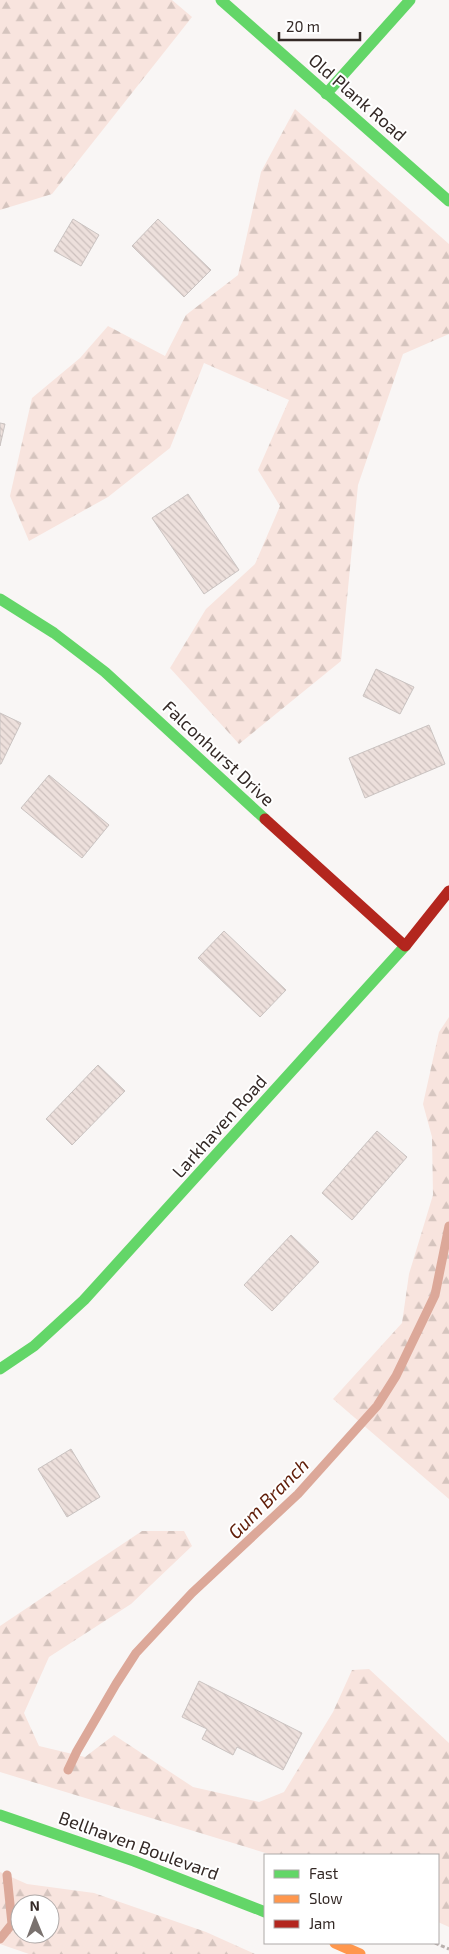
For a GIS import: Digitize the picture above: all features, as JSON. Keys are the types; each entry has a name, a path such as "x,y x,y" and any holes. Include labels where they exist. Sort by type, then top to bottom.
{"street":[{"name":"Old Plank Road","path":"221,0 449,201"},
{"path":"326,94 410,0"},
{"name":"Falconhurst Drive","path":"0,599 20,609 63,639 105,672 405,946"},
{"name":"Larkhaven Road","path":"0,1369 14,1361 44,1337 84,1300 405,946 449,892"},
{"name":"Bellhaven Boulevard","path":"0,1815 79,1840 264,1912"},
{"path":"337,1944 360,1954"}],"path":[{"path":"437,1944 449,1949"}],"green space":[{"path":"0,0 172,0 192,17 52,194 0,210"},
{"path":"295,109 449,244 449,334 403,354 358,485 341,661 239,744 170,668 206,609 255,564 280,506 258,470 289,400 204,363 170,448 108,497 29,541 10,496 32,398 80,358 108,326 165,356 186,315 238,275 261,172"},
{"path":"449,1017 449,1499 333,1399 402,1323 409,1274 433,1195 432,1137 423,1104 439,1032"},
{"path":"142,1531 184,1531 192,1546 131,1604 49,1657 24,1713 39,1746 85,1757 114,1735 193,1787 259,1802 284,1792 333,1712 352,1670 369,1669 449,1743 449,1927 439,1922 439,1854 269,1854 0,1772 0,1626"},
{"path":"0,1872 27,1884 94,1893 206,1932 255,1954 29,1954 0,1944"}],"building":[{"path":"73,219 99,235 81,266 54,251"},
{"path":"158,219 211,270 184,297 132,246"},
{"path":"0,423 5,424 0,446"},
{"path":"188,494 239,570 204,594 152,518"},
{"path":"376,669 414,687 400,714 363,696"},
{"path":"0,713 21,723 1,764 0,764"},
{"path":"429,725 445,764 365,798 349,758"},
{"path":"49,775 109,825 82,858 21,808"},
{"path":"224,931 286,990 260,1017 198,958"},
{"path":"98,1065 125,1091 72,1145 46,1119"},
{"path":"377,1131 407,1157 352,1220 322,1193"},
{"path":"291,1235 319,1262 272,1311 244,1285"},
{"path":"71,1449 100,1497 67,1517 38,1469"},
{"path":"199,1681 302,1733 283,1770 237,1747 233,1755 202,1739 207,1729 182,1717"}],"waterway":[{"name":"Gum Branch","path":"68,1770 77,1751 136,1653 192,1593 298,1494 377,1406 396,1376 435,1295 449,1226"},
{"name":"Gum Branch","path":"0,1939 12,1924 7,1875"}],"traffic: fast":[{"path":"221,0 449,201"},
{"path":"326,94 410,0"},
{"path":"0,599 54,633 105,672 265,819"},
{"path":"0,1369 34,1346 84,1300 406,945"},
{"path":"0,1815 134,1861 264,1912"}],"traffic: slow":[{"path":"337,1944 360,1954"}],"traffic: jam":[{"path":"265,819 405,946"},
{"path":"406,945 449,891"}]}
